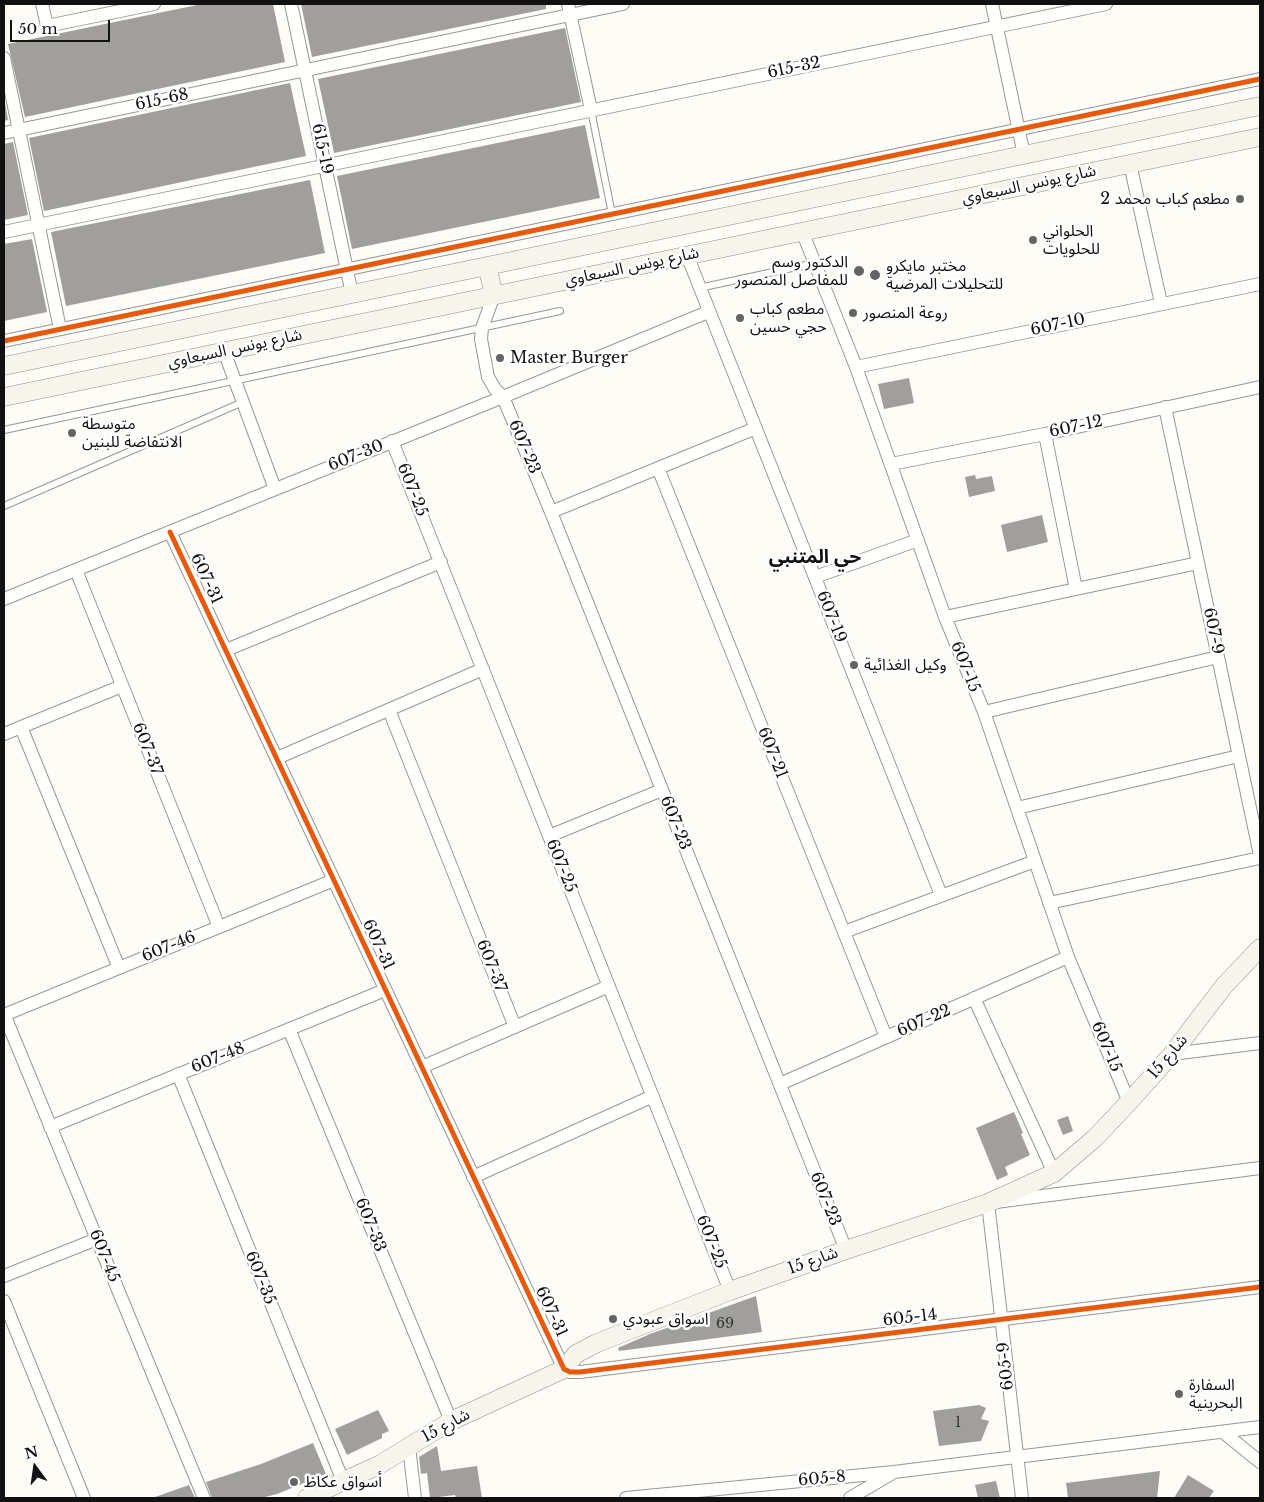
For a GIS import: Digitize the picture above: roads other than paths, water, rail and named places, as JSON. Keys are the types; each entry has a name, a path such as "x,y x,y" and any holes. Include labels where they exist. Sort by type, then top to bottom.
{"main road":[{"name":"شارع يونس السبعاوي","path":"4,366 1260,106"},
{"name":"شارع يونس السبعاوي","path":"4,397 1260,137"},
{"path":"487,266 494,295"},
{"name":"شارع 15","path":"306,1498 379,1465 451,1421 564,1369 576,1354 597,1343 730,1291 846,1250 988,1204 1054,1173 1095,1138 1129,1102 1172,1054 1224,986 1260,948"}],"street":[{"path":"42,4 47,26 154,4"},
{"name":"615-19","path":"291,4 352,294"},
{"name":"615-68","path":"4,133 306,70 570,9 623,4"},
{"path":"992,4 1024,155"},
{"name":"615-32","path":"4,232 1106,4"},
{"path":"570,9 591,110"},
{"path":"4,58 60,330"},
{"path":"4,341 1260,79"},
{"path":"1130,164 1161,304"},
{"name":"607-15","path":"802,232 856,367 945,617 984,712 1068,957 1129,1102"},
{"name":"607-19","path":"686,255 942,896"},
{"name":"607-10","path":"856,367 1260,284"},
{"path":"482,328 494,295"},
{"name":"607-30","path":"4,599 708,312"},
{"name":"607-23","path":"482,328 482,345 488,376 494,389 503,396 551,512 846,1250"},
{"path":"224,351 275,489"},
{"name":"607-12","path":"891,464 1045,434 1260,387"},
{"name":"607-9","path":"1165,407 1260,856"},
{"path":"551,512 756,428"},
{"path":"1045,434 1076,589"},
{"name":"607-25","path":"392,441 730,1291"},
{"name":"607-21","path":"658,468 886,1037"},
{"name":"607-31","path":"170,532 564,1369"},
{"path":"815,577 918,540"},
{"path":"226,650 441,562"},
{"path":"945,617 1198,563"},
{"name":"607-37","path":"76,570 219,927"},
{"path":"984,712 1218,657"},
{"path":"277,758 483,669"},
{"path":"4,734 122,686"},
{"name":"607-37","path":"389,710 515,1027"},
{"path":"21,727 119,968"},
{"path":"1017,808 1239,756"},
{"path":"549,836 662,790"},
{"path":"1049,903 1260,856"},
{"path":"844,932 1035,861"},
{"name":"607-46","path":"4,1014 334,880"},
{"name":"607-22","path":"780,1084 1068,957"},
{"path":"422,1067 609,986"},
{"name":"607-48","path":"50,1127 385,990"},
{"path":"974,998 1054,1173"},
{"name":"607-45","path":"4,1014 204,1498"},
{"name":"607-33","path":"289,1029 451,1421"},
{"path":"1172,1054 1260,1043"},
{"name":"607-35","path":"178,1074 343,1481"},
{"path":"474,1177 653,1096"},
{"path":"988,1204 1260,1168"},
{"name":"605-9","path":"988,1204 1022,1498"},
{"path":"4,1276 97,1240"},
{"name":"605-14","path":"564,1369 570,1372 580,1372 1260,1287"},
{"path":"4,1301 84,1498"},
{"name":"605-8","path":"626,1498 894,1472 1260,1427"},
{"path":"1223,1432 1260,1462"},
{"path":"410,1447 414,1498"},
{"path":"850,1498 894,1472"}],"lane":[{"path":"591,110 612,214"},
{"path":"699,288 815,263"},
{"path":"4,430 560,311"},
{"path":"4,506 243,402"}],"place":[{"name":"مطعم كباب محمد 2","path":"1240,199"},
{"name":"الحلواني للحلويات","path":"1033,240"},
{"name":"الدكتور وسم للمفاصل المنصور","path":"859,271"},
{"name":"مختبر مايكرو للتحليلات المرضية","path":"875,275"},
{"name":"روعة المنصور","path":"853,313"},
{"name":"مطعم كباب حجي حسين","path":"740,318"},
{"name":"Master Burger","path":"500,358"},
{"name":"متوسطة الانتفاضة للبنين","path":"72,433"},
{"name":"وكيل الغذائية","path":"854,665"},
{"name":"اسواق عبودي","path":"613,1319"},
{"name":"السفارة البحرينية","path":"1179,1394"},
{"name":"أسواق عكاظ","path":"294,1482"}],"district":[{"name":"حي المتنبي","path":"815,558"}]}
